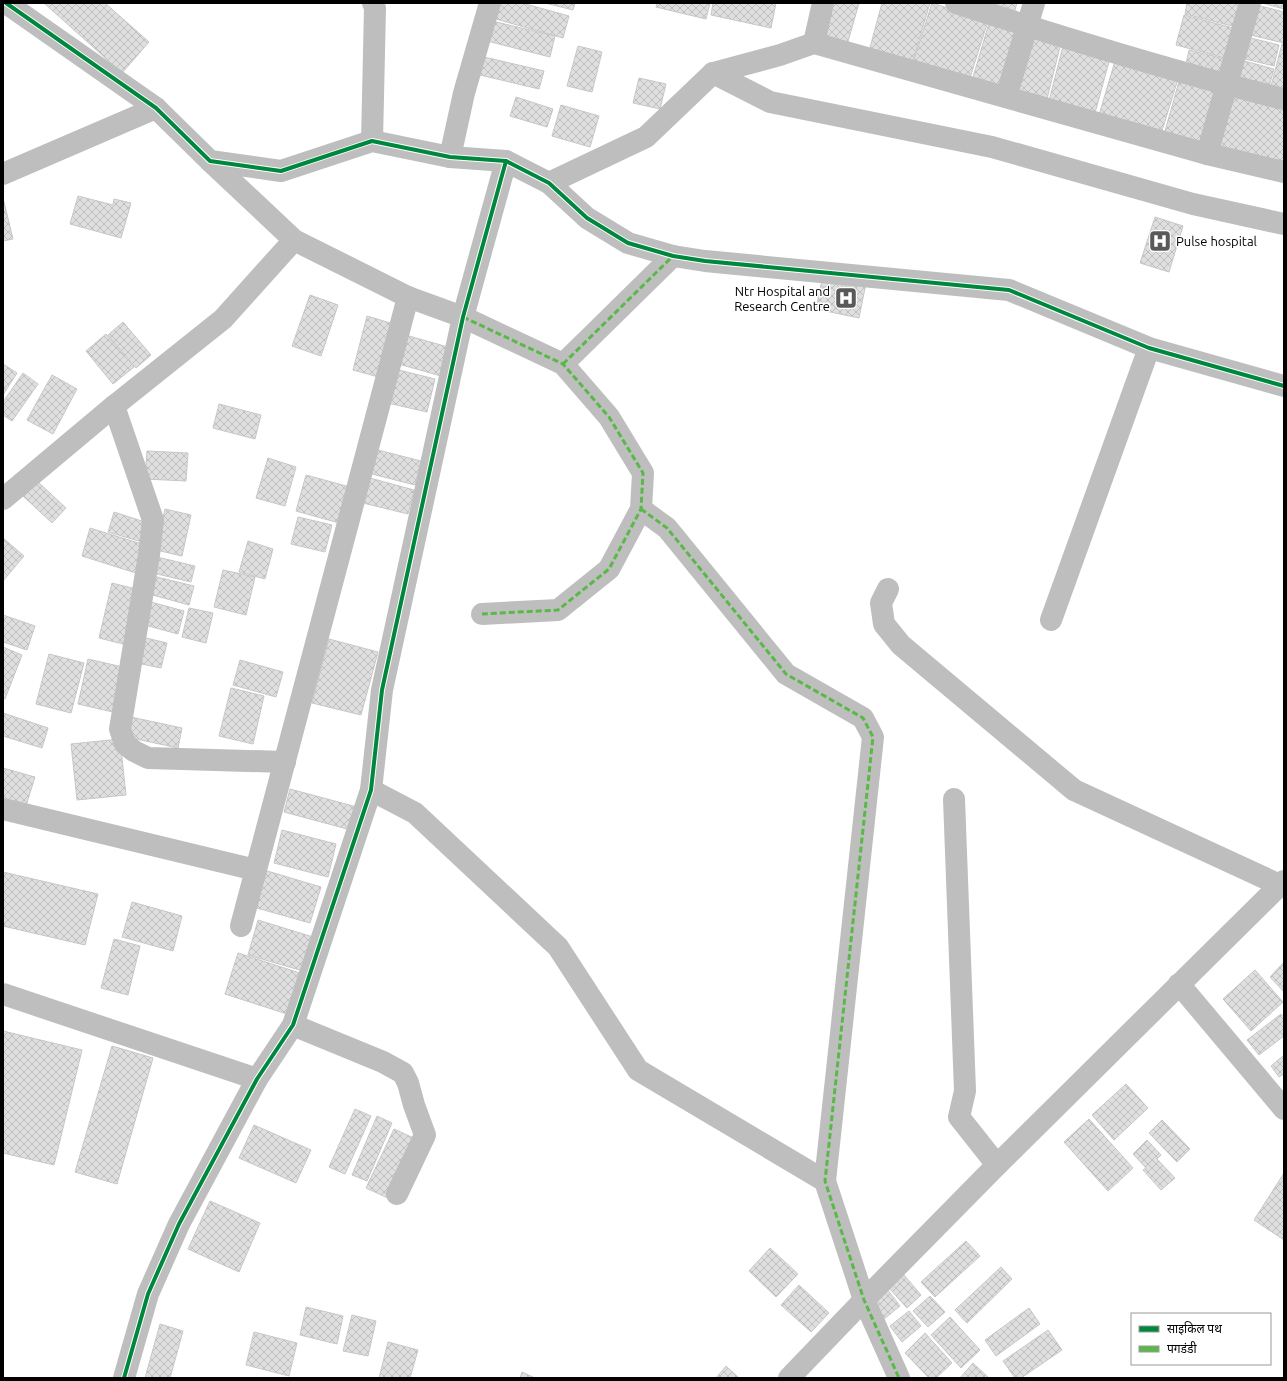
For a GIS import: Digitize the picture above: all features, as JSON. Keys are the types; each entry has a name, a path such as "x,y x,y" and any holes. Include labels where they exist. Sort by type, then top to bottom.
{"street":[{"path":"6,3 156,108 294,240 408,298 463,316 563,364 609,417 643,473 641,509 609,569 558,610 482,614"},
{"path":"372,141 375,8 373,3"},
{"path":"450,157 464,93 490,3"},
{"path":"814,43 823,3"},
{"path":"956,3 1226,85 1284,99"},
{"path":"1006,97 1034,3"},
{"path":"1207,154 1250,3"},
{"path":"550,183 646,137 713,73 780,55 814,43 1207,154 1284,172"},
{"path":"713,73 770,102 992,147 1192,204 1284,224"},
{"path":"3,174 156,108"},
{"path":"210,161 281,171 372,141 450,157 506,161 550,183 587,218 628,243 673,256 705,261 1009,290 1149,348 1284,386"},
{"path":"124,1378 148,1294 179,1224 257,1079 293,1025 371,790 382,690 463,316 506,161"},
{"path":"3,499 114,406 223,319 294,240"},
{"path":"563,364 673,256"},
{"path":"241,926 408,298"},
{"path":"1051,620 1149,348"},
{"path":"114,406 153,520 149,555 120,729 125,744 134,751 148,758 285,762"},
{"path":"641,509 667,528 786,674 863,718 872,737 825,1181 864,1300 899,1378"},
{"path":"789,1378 997,1165 1283,884 1074,790 901,645 884,624 881,603 888,589"},
{"path":"371,790 415,813 558,947 638,1070 825,1181"},
{"path":"954,799 965,1091 959,1117 997,1165"},
{"path":"3,809 256,870"},
{"path":"1180,984 1284,1109"},
{"path":"3,994 257,1079"},
{"path":"293,1025 384,1062 403,1073 408,1083 425,1135 397,1194"}],"building":[{"path":"44,3 105,3 149,42 122,73"},
{"path":"493,3 522,3 569,16 563,38 489,17"},
{"path":"545,3 575,3 573,10"},
{"path":"657,3 710,3 706,19 656,7"},
{"path":"713,3 776,3 771,28 711,15"},
{"path":"830,3 859,3 847,45 820,38"},
{"path":"882,3 930,3 911,67 868,55"},
{"path":"932,3 988,21 968,84 912,66"},
{"path":"984,3 1017,3 1014,13"},
{"path":"1187,3 1246,3 1240,28 1185,14"},
{"path":"1262,3 1284,3 1284,9"},
{"path":"1257,5 1284,12 1284,43 1250,35"},
{"path":"1184,15 1237,29 1229,59 1176,45"},
{"path":"488,20 555,36 550,57 483,40"},
{"path":"989,23 1023,33 1004,94 971,84"},
{"path":"1031,35 1061,43 1047,99 1017,92"},
{"path":"1243,36 1279,45 1274,66 1237,57"},
{"path":"1282,44 1284,44 1284,93 1270,90"},
{"path":"578,46 602,52 592,92 567,86"},
{"path":"1063,46 1110,58 1095,113 1049,101"},
{"path":"1189,50 1229,60 1225,79 1185,69"},
{"path":"484,57 544,71 539,89 480,75"},
{"path":"1237,59 1274,69 1268,90 1231,81"},
{"path":"1115,61 1178,79 1161,134 1099,115"},
{"path":"639,78 666,84 660,109 633,103"},
{"path":"1180,78 1222,90 1204,150 1163,138"},
{"path":"1229,93 1284,107 1284,162 1214,144"},
{"path":"516,97 553,109 547,127 510,116"},
{"path":"561,105 599,116 590,147 552,136"},
{"path":"78,196 113,205 114,199 131,203 121,238 70,224"},
{"path":"3,198 13,239 3,241"},
{"path":"1155,217 1183,226 1169,272 1140,263"},
{"path":"823,275 866,283 859,318 816,309"},
{"path":"310,295 338,305 321,356 292,346"},
{"path":"367,316 397,325 382,378 353,370"},
{"path":"123,322 151,355 136,368 108,335"},
{"path":"106,334 134,367 113,384 86,351"},
{"path":"402,334 448,347 441,376 395,363"},
{"path":"3,364 17,373 3,395"},
{"path":"395,369 435,379 427,412 388,403"},
{"path":"23,373 38,384 12,421 3,415 3,402"},
{"path":"52,375 77,389 53,434 27,420"},
{"path":"219,404 261,415 255,439 213,428"},
{"path":"378,450 421,461 415,485 372,474"},
{"path":"147,451 188,453 186,481 145,479"},
{"path":"268,458 296,467 285,506 256,498"},
{"path":"306,475 350,487 339,523 296,511"},
{"path":"370,478 414,490 408,514 363,503"},
{"path":"37,481 66,508 52,523 23,496"},
{"path":"165,509 191,515 182,556 156,550"},
{"path":"114,512 148,523 142,542 108,532"},
{"path":"298,517 332,525 325,552 291,544"},
{"path":"90,528 148,546 139,574 82,556"},
{"path":"3,538 24,556 3,581"},
{"path":"248,541 273,549 265,579 239,572"},
{"path":"157,557 195,566 191,582 153,573"},
{"path":"223,570 255,577 246,615 214,607"},
{"path":"153,576 194,586 189,605 149,594"},
{"path":"112,583 140,590 127,645 99,638"},
{"path":"147,601 184,611 178,634 141,624"},
{"path":"189,608 213,613 206,643 182,637"},
{"path":"3,615 35,626 27,650 3,642"},
{"path":"142,637 167,643 161,668 137,663"},
{"path":"329,639 378,652 361,715 312,703"},
{"path":"3,647 22,655 5,699 3,698"},
{"path":"49,654 84,663 71,713 36,704"},
{"path":"88,659 127,668 117,713 78,704"},
{"path":"240,660 283,672 276,697 233,685"},
{"path":"231,688 264,696 253,744 219,736"},
{"path":"3,713 48,728 42,748 3,736"},
{"path":"131,717 182,728 178,748 127,737"},
{"path":"120,739 126,795 77,800 71,744"},
{"path":"3,768 35,777 25,809 3,802"},
{"path":"290,789 357,807 351,830 284,812"},
{"path":"282,830 336,844 328,877 274,863"},
{"path":"264,870 321,887 310,923 253,907"},
{"path":"3,872 98,894 85,945 3,926"},
{"path":"132,902 182,916 173,951 122,937"},
{"path":"258,920 313,937 303,971 248,955"},
{"path":"114,939 140,946 128,995 101,988"},
{"path":"238,953 303,974 290,1015 225,994"},
{"path":"1284,962 1284,992 1270,977"},
{"path":"1255,970 1283,1002 1251,1031 1223,999"},
{"path":"1281,1014 1284,1017 1284,1036 1259,1055 1247,1040"},
{"path":"3,1031 82,1050 54,1165 3,1153"},
{"path":"112,1046 153,1058 117,1184 75,1172"},
{"path":"1284,1055 1284,1074 1279,1077 1271,1066"},
{"path":"1126,1084 1148,1108 1114,1140 1092,1115"},
{"path":"355,1109 371,1116 345,1174 329,1167"},
{"path":"377,1116 392,1123 367,1181 352,1175"},
{"path":"1089,1119 1133,1168 1108,1191 1064,1142"},
{"path":"1162,1120 1190,1149 1177,1162 1149,1133"},
{"path":"254,1125 311,1150 296,1183 239,1158"},
{"path":"394,1129 418,1140 390,1199 366,1188"},
{"path":"1147,1140 1161,1155 1157,1159 1175,1178 1161,1190 1143,1170 1146,1168 1133,1154"},
{"path":"1284,1173 1284,1240 1254,1220"},
{"path":"210,1201 260,1223 239,1272 188,1249"},
{"path":"966,1241 980,1256 935,1297 921,1282"},
{"path":"770,1248 798,1274 776,1297 749,1271"},
{"path":"1001,1267 1012,1279 967,1323 955,1310"},
{"path":"904,1275 921,1295 907,1308 889,1288"},
{"path":"799,1285 829,1313 811,1332 781,1305"},
{"path":"887,1289 900,1306 884,1319 870,1302"},
{"path":"930,1296 945,1312 928,1327 913,1311"},
{"path":"306,1307 343,1316 337,1344 300,1335"},
{"path":"1029,1308 1040,1324 996,1356 985,1340"},
{"path":"909,1311 921,1326 902,1342 890,1326"},
{"path":"352,1315 376,1321 368,1356 343,1351"},
{"path":"950,1317 980,1350 961,1368 931,1335"},
{"path":"160,1324 183,1331 170,1378 145,1378"},
{"path":"1048,1330 1062,1350 1021,1378 1015,1378 1003,1361"},
{"path":"254,1332 297,1343 289,1376 246,1365"},
{"path":"925,1333 952,1363 936,1378 929,1378 905,1353"},
{"path":"388,1342 418,1350 410,1378 379,1378"},
{"path":"973,1363 989,1378 960,1378"},
{"path":"726,1366 739,1378 716,1378"},
{"path":"522,1372 535,1378 520,1378"}],"marked path":[{"path":"563,364 673,256"},
{"path":"463,317 563,364 609,417 643,473 641,509 609,569 558,610 482,614"},
{"path":"641,509 667,528 786,674 863,718 873,737 825,1181 864,1300 899,1378"}],"cycle path":[{"path":"6,3 156,108 210,161 281,171 372,141 450,157 506,161 549,183 587,218 628,243 673,256 705,261 1009,290 1149,348 1284,386"},
{"path":"124,1378 148,1294 179,1224 257,1079 293,1025 371,790 382,690 463,317 506,161"}],"place":[{"name":"Pulse hospital","path":"1160,241"},
{"name":"Ntr Hospital and Research Centre","path":"846,298"}]}
